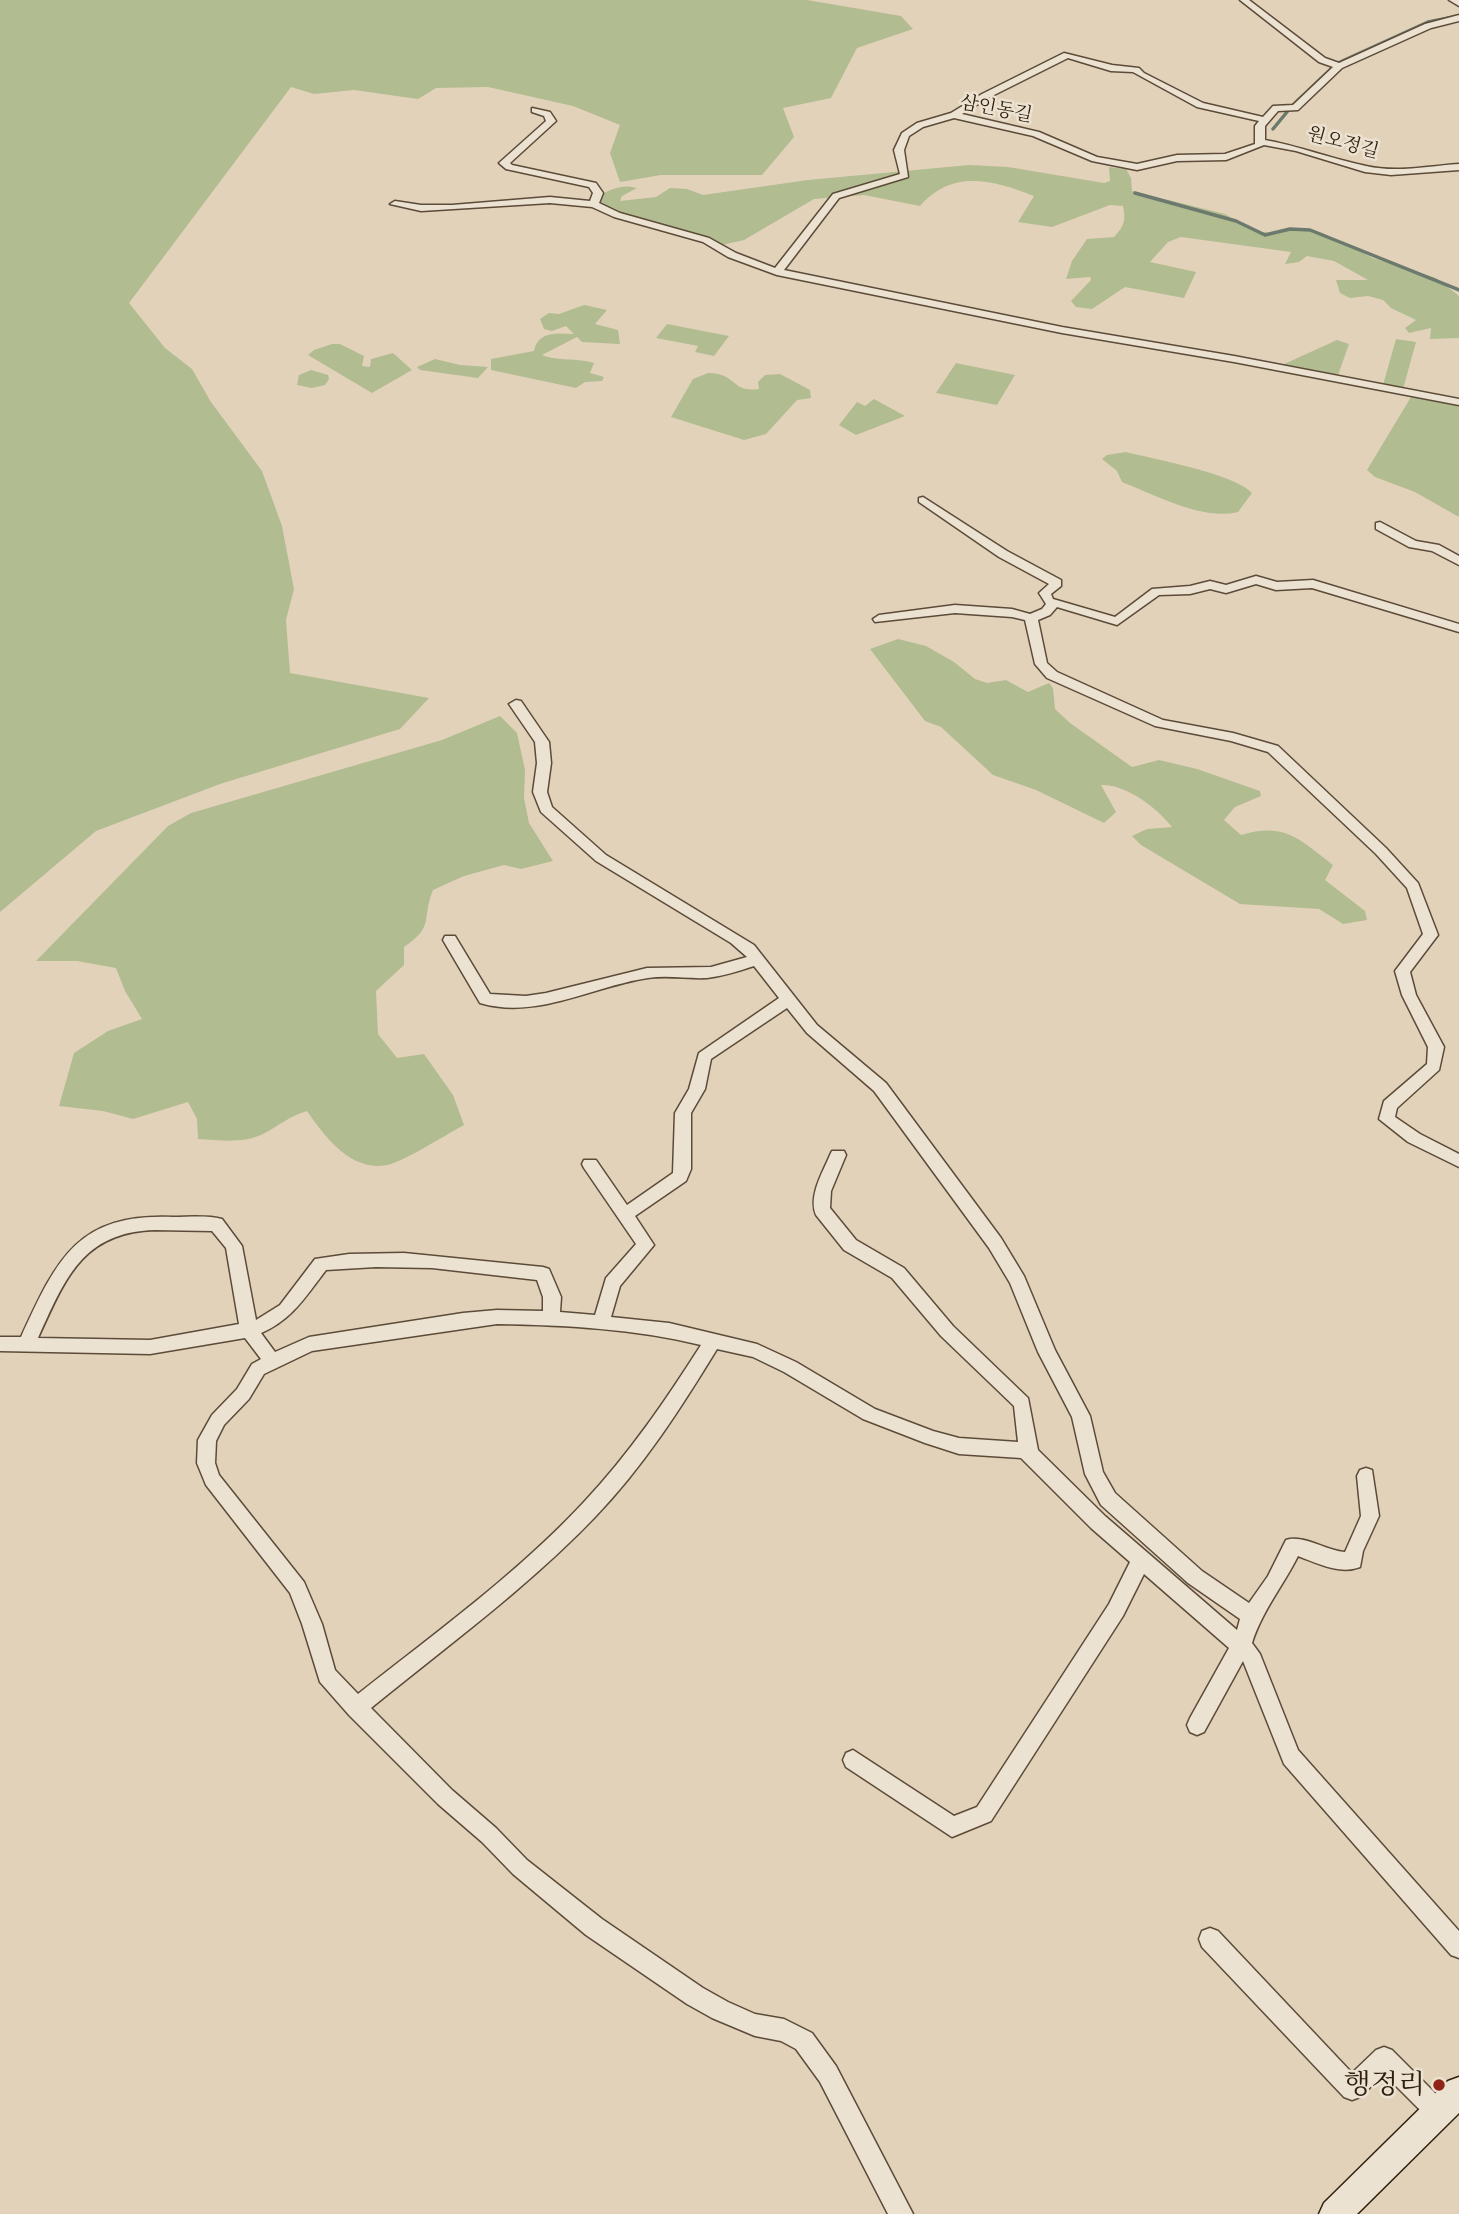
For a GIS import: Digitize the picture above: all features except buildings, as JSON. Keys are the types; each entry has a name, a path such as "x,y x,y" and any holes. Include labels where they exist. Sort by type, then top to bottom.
{"street":[{"path":"1244,0 1322,60 1339,66"},
{"path":"1453,0 1459,4"},
{"path":"1261,142 1260,125 1276,108 1295,108 1339,66 1428,26 1459,18"},
{"path":"954,116 996,90 1067,55 1111,68 1136,70 1152,81 1200,104 1265,120"},
{"path":"535,110 547,114 551,121 504,163 509,167 593,185 598,193 594,204"},
{"name":"삼인동길","path":"777,272 836,196 905,175 899,150 905,135 920,125 954,116 1035,134 1095,159 1137,167 1177,158 1226,157 1261,142"},
{"name":"원오정길","path":"1261,142 1298,149 1365,169 1391,172 1459,167"},
{"path":"395,204 421,208 550,200 594,204 617,215 706,240 732,255 777,272 1062,330 1234,359 1459,402"},
{"path":"922,500 1003,554 1057,583 1045,593 1048,601 1117,621 1156,592 1190,590 1210,585 1226,589 1256,580 1276,586 1313,584 1459,628"},
{"path":"1380,526 1413,544 1435,548 1459,561"},
{"path":"878,619 955,609 1012,613 1031,618 1046,612 1054,603"},
{"path":"1031,618 1041,664 1052,675 1160,723 1233,737 1273,749 1381,851 1413,886 1431,935 1402,971 1409,995 1436,1046 1434,1066 1390,1105 1387,1119 1414,1138 1459,1161"},
{"path":"516,704 542,743 544,763 541,799 546,809 601,858 736,939 758,959 812,1029 880,1087 1009,1264 1047,1352 1081,1416 1094,1474 1108,1499 1195,1577 1251,1615"},
{"path":"450,940 485,999 498,1002 559,996 620,978 658,972 713,972 758,959"},
{"path":"626,1214 680,1177 683,1169 683,1114 697,1089 704,1057 789,999"},
{"path":"838,1155 823,1191 822,1210 850,1245 898,1273 947,1331 1023,1404 1028,1453"},
{"path":"590,1164 646,1245 612,1283 601,1323"},
{"path":"26,1345 69,1263 103,1232 122,1226 216,1224 234,1246 249,1329 272,1361"},
{"path":"0,1344 150,1347 249,1329 269,1322 286,1310 321,1264 381,1258 456,1263 543,1274 552,1297 551,1318"},
{"path":"901,2214 828,2074 804,2041 784,2031 737,2019 712,2006 594,1927 520,1867 356,1708 327,1675 312,1624 297,1588 220,1492 208,1470 205,1453 210,1434 218,1420 243,1394 258,1369 309,1345 397,1329 497,1317 551,1318 668,1330 771,1357 869,1414 931,1438 959,1446 1009,1448 1028,1453 1141,1560 1250,1654 1291,1757 1459,1947"},
{"path":"356,1708 570,1530 626,1466 713,1341"},
{"path":"1197,1725 1241,1647 1251,1615 1275,1582 1293,1546 1333,1560 1353,1561 1354,1551 1370,1516 1366,1476"},
{"path":"853,1760 952,1828 984,1814 1116,1610 1141,1560"},
{"path":"1210,1939 1352,2089 1384,2058 1448,2102 1335,2214"}],"green space":[{"path":"0,0 807,0 901,16 913,29 857,48 831,98 783,108 794,137 762,175 661,175 620,182 610,153 620,125 573,106 488,87 436,88 418,99 354,90 314,94 291,87 129,303 165,348 192,369 211,402 262,471 282,526 294,589 286,620 290,673 429,698 400,729 220,784 96,831 0,912"},
{"path":"969,165 1008,167 1104,183 1110,181 1109,167 1126,169 1131,178 1132,191 1225,214 1253,231 1274,233 1289,228 1320,232 1373,258 1436,278 1459,296 1459,338 1430,339 1431,328 1409,333 1405,328 1416,320 1391,308 1383,300 1368,296 1350,298 1340,293 1336,280 1368,280 1334,261 1307,256 1299,262 1285,264 1291,252 1181,237 1168,242 1150,262 1196,272 1184,298 1125,287 1092,309 1076,307 1071,301 1091,280 1090,277 1066,279 1072,261 1087,239 1114,237 1123,223 1123,206 1110,205 1052,227 1018,222 1034,196 988,182 959,182 933,194 920,206 864,195 814,199 744,240 722,245 620,213 598,202 601,195 623,187 637,188 622,196 620,201 656,197 670,188 687,189 703,195 808,180"},
{"path":"584,305 607,310 595,324 618,330 620,344 582,342 577,337 542,355 594,363 590,373 604,377 602,381 585,382 576,388 491,370 491,359 534,351 536,344 549,335 574,334 566,326 552,331 544,329 540,319 549,313 559,314"},
{"path":"667,324 729,336 714,356 695,352 698,346 656,338"},
{"path":"1396,339 1416,342 1403,389 1383,385"},
{"path":"1337,340 1349,344 1338,375 1282,365"},
{"path":"332,344 340,344 364,356 362,366 370,367 371,359 393,353 412,370 372,393 308,355"},
{"path":"435,359 460,365 488,367 478,378 420,370 417,367"},
{"path":"956,363 1015,375 997,405 936,393"},
{"path":"311,370 328,375 329,379 325,385 312,388 297,385 299,375"},
{"path":"708,373 724,376 738,386 750,389 759,389 758,382 765,375 780,374 810,390 811,398 797,400 766,434 744,440 671,417 693,379"},
{"path":"1411,397 1459,406 1459,517 1415,492 1375,477 1367,470"},
{"path":"874,399 905,416 856,435 839,425 857,402 865,406"},
{"path":"1126,452 1212,474 1243,486 1252,493 1238,512 1210,513 1179,505 1122,482 1117,471 1102,459 1107,455"},
{"path":"898,639 926,646 954,662 975,679 987,683 1006,680 1028,692 1049,683 1053,688 1055,709 1070,723 1132,767 1159,760 1197,769 1260,791 1261,796 1235,807 1224,820 1241,835 1256,831 1280,832 1301,841 1333,865 1325,880 1365,911 1367,920 1343,924 1319,909 1240,904 1141,845 1132,836 1147,829 1172,827 1150,805 1121,788 1101,785 1116,812 1104,823 1036,790 993,775 941,727 925,721 870,649"},
{"path":"500,716 517,733 525,770 524,798 529,823 553,861 521,869 504,865 464,876 433,890 424,928 404,947 404,965 376,991 378,1034 397,1058 424,1054 453,1095 464,1125 403,1159 374,1166 351,1158 340,1150 307,1111 255,1137 223,1140 198,1139 197,1119 188,1102 133,1119 103,1111 59,1106 74,1053 108,1031 142,1019 125,991 116,968 77,961 36,961 168,826 191,813 442,740"}],"waterway":[{"path":"1338,63 1428,22 1459,16"},
{"path":"1293,105 1332,68"},
{"path":"1273,129 1287,112"},
{"path":"1135,193 1236,221 1265,235 1290,229 1310,230 1459,290"}],"place":[{"name":"행정리","path":"1439,2085"}]}
